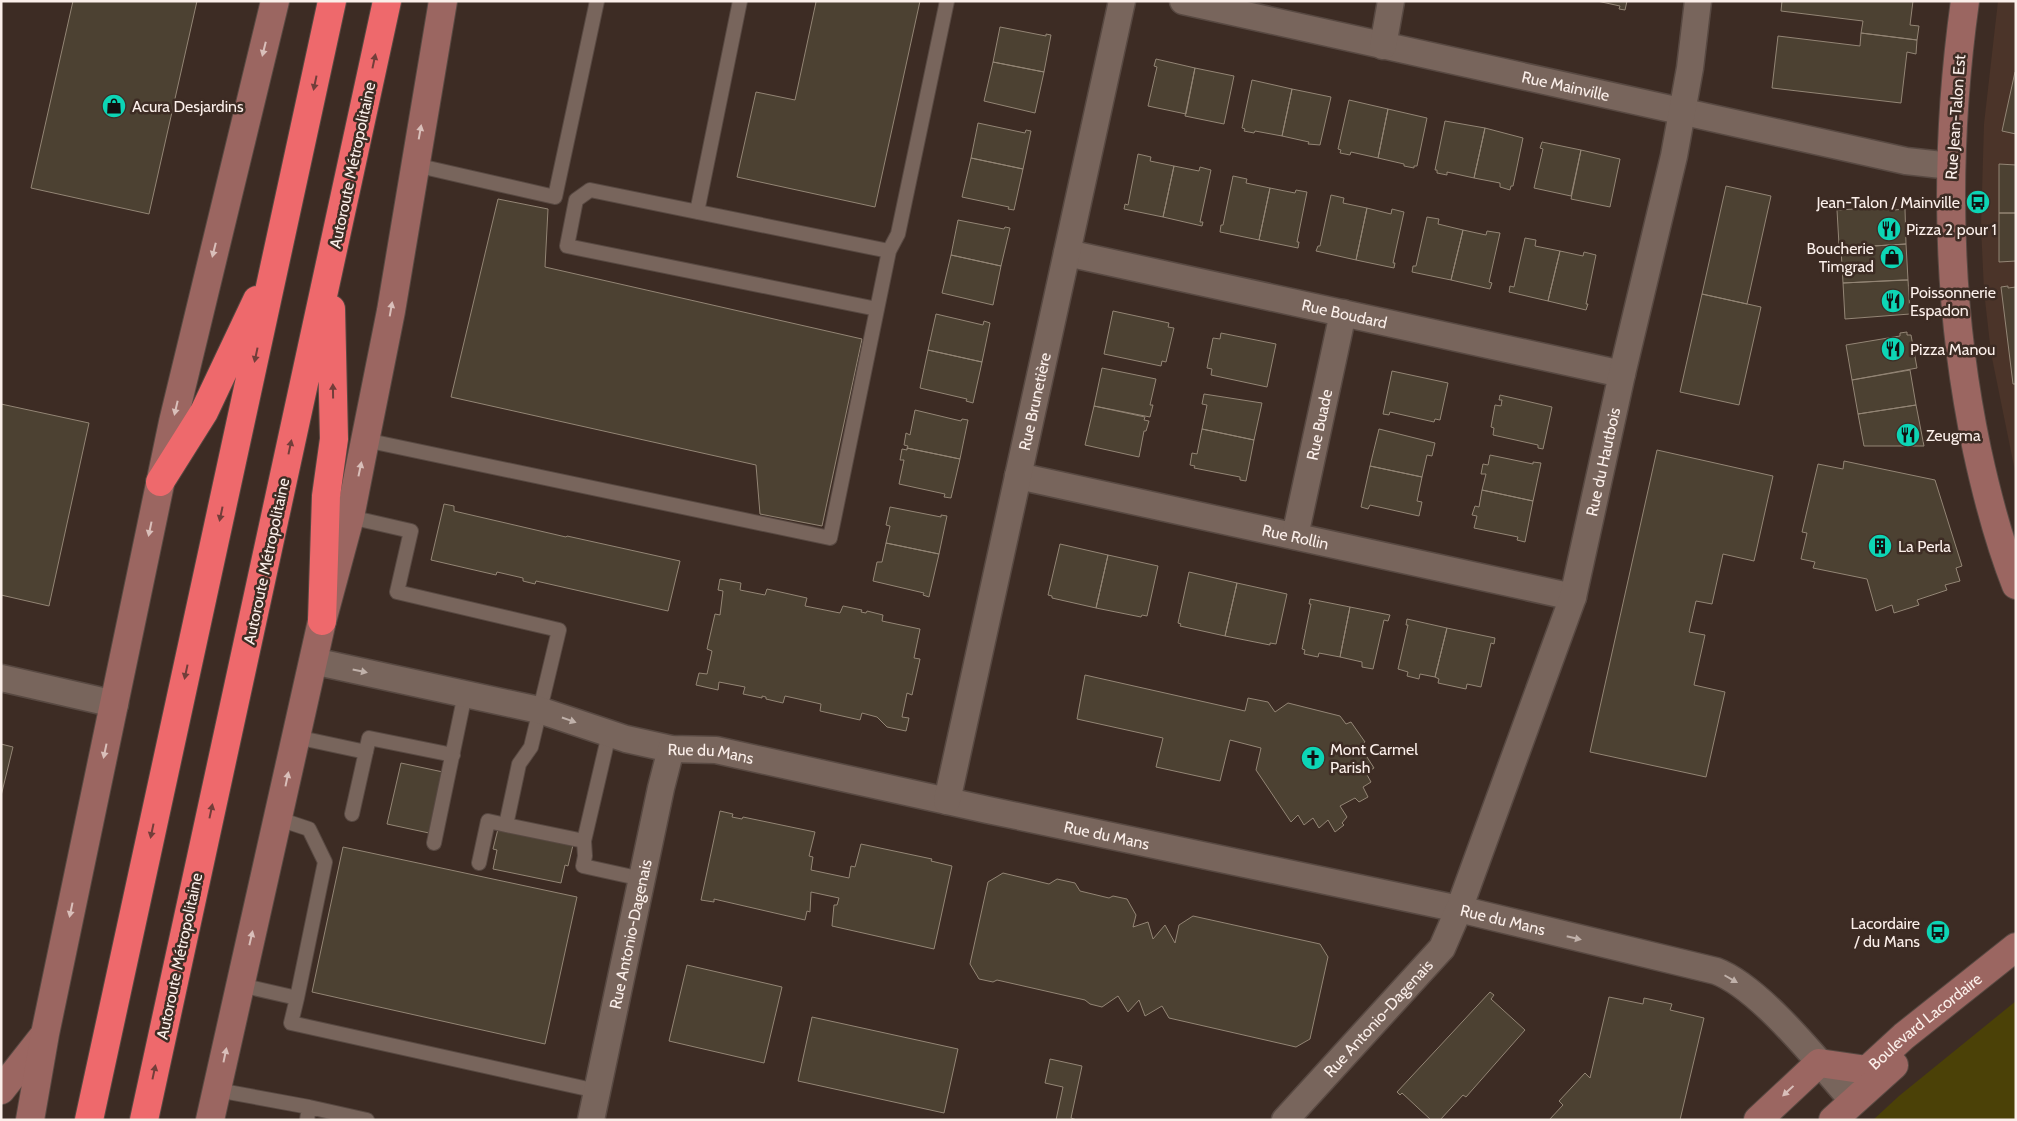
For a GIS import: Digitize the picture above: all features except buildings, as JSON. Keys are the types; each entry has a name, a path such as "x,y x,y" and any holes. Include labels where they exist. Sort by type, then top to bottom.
{"highway":[{"path":"90,1120 332,1"},
{"name":"Autoroute Métropolitaine","path":"144,1120 387,1"},
{"path":"160,482 204,412 278,256"},
{"path":"322,621 326,496 334,439 330,262"}],"main road":[{"path":"30,1120 45,1034 160,482 205,285 276,1"},
{"path":"210,1120 322,621 350,517 390,311 443,1"},
{"name":"Rue Jean-Talon Est","path":"1965,1 1953,114 1951,166 1955,292 1969,408 1991,507 2016,585"},
{"name":"Boulevard Lacordaire","path":"1819,1063 1867,1070 1904,1036 2016,947"},
{"name":"Boulevard Lacordaire","path":"1833,1120 1944,1022 2016,967"},
{"path":"1,1090 45,1034"},
{"path":"1758,1120 1819,1063"}],"street":[{"name":"Rue Brunetière","path":"947,801 1122,1"},
{"name":"Rue Mainville","path":"1183,1 1682,113 1906,161 1951,166"},
{"path":"1383,46 1391,1"},
{"name":"Rue du Hautbois","path":"1459,909 1572,597 1622,374 1674,156 1698,1"},
{"name":"Rue Boudard","path":"1067,253 1622,374"},
{"name":"Rue Buade","path":"1295,536 1343,313"},
{"name":"Rue Rollin","path":"1018,476 1572,597"},
{"name":"Rue du Mans","path":"313,661 540,710 608,734 671,749 716,750 947,801 1459,909 1716,972 1728,976 1739,983 1780,1021 1853,1101"},
{"path":"1,678 115,704"},
{"name":"Rue Antonio-Dagenais","path":"591,1120 671,749"},
{"name":"Rue Antonio-Dagenais","path":"1285,1120 1442,948 1459,909"}],"lane":[{"path":"556,196 597,1"},
{"path":"697,212 740,1"},
{"path":"365,440 830,538 889,251 898,234 947,1"},
{"path":"415,165 576,200"},
{"path":"877,309 567,246 576,200 590,190 889,251"},
{"path":"350,517 411,531 397,592 559,630 531,747 519,764 506,826"},
{"path":"434,843 465,694"},
{"path":"608,734 584,841 585,856 583,866 642,879"},
{"path":"296,737 366,752"},
{"path":"352,814 369,738 452,755"},
{"path":"279,818 308,829 325,862 291,1023 597,1091"},
{"path":"479,863 488,822 584,841"},
{"path":"240,985 297,998"},
{"path":"217,1090 308,1114 366,1120"}],"shaded area":[{"path":"1998,1 2016,1 2016,476 1991,353 1984,291 1981,227 1984,124"},
{"path":"2016,1001 2016,1120 1873,1120 1899,1096"}],"place":[{"name":"Acura Desjardins","path":"114,106"},
{"name":"Jean-Talon / Mainville","path":"1978,202"},
{"name":"Pizza 2 pour 1","path":"1889,229"},
{"name":"Boucherie Timgrad","path":"1892,257"},
{"name":"Poissonnerie Espadon","path":"1893,301"},
{"name":"Pizza Manou","path":"1893,349"},
{"name":"Zeugma","path":"1908,435"},
{"name":"La Perla","path":"1880,546"},
{"name":"Mont Carmel Parish","path":"1313,758"},
{"name":"Lacordaire / du Mans","path":"1938,932"}]}
